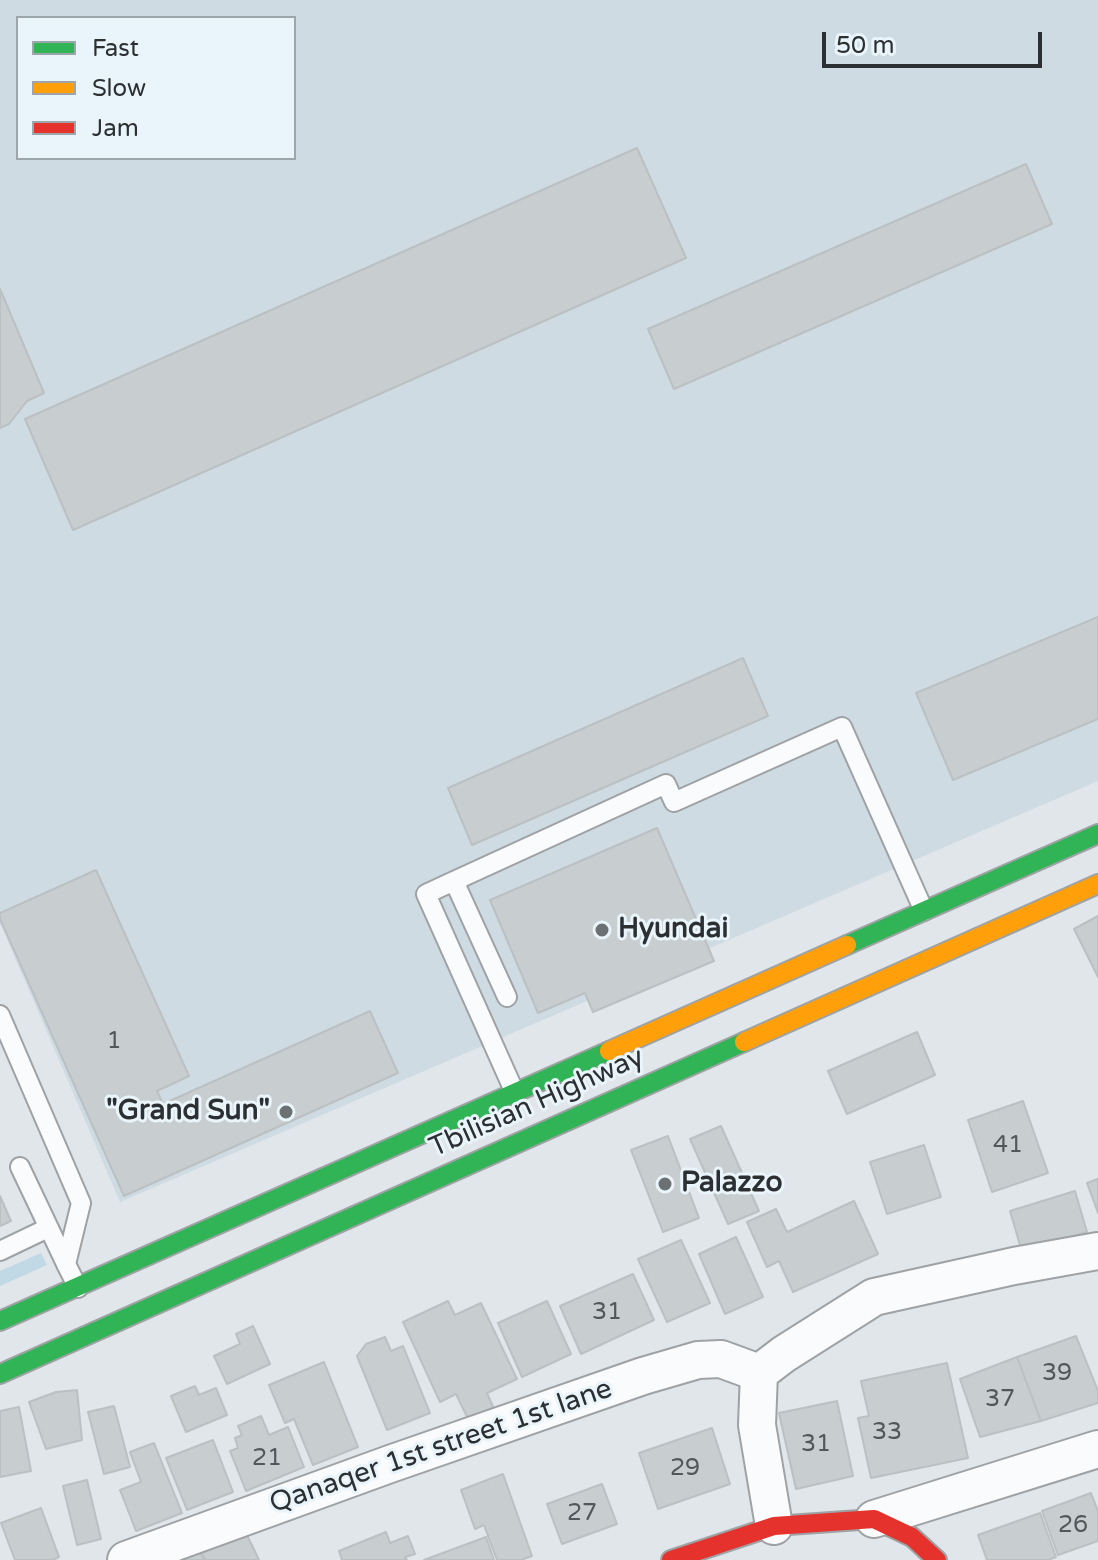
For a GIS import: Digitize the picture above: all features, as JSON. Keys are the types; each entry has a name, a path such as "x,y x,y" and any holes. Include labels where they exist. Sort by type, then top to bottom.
{"main road":[{"name":"Tbilisian Highway","path":"0,1374 88,1310 515,1093 1098,834"},
{"name":"Tbilisian Highway","path":"0,1321 88,1310 1098,884"},
{"path":"671,1560 774,1526 874,1519 912,1537 937,1560"}],"street":[{"path":"774,1526 757,1425 759,1373 874,1297 1098,1251"},
{"name":"Qanaqer 1st street 1st lane","path":"126,1560 643,1376 698,1360 721,1359 759,1373"},
{"path":"874,1519 1098,1449"}],"lane":[{"path":"515,1093 426,894 666,784 674,802 842,727 924,911"},
{"path":"454,881 507,997"},
{"path":"0,1015 81,1203 66,1264"},
{"path":"20,1167 88,1310"},
{"path":"0,1251 48,1228"}],"shaded area":[{"path":"0,0 1098,0 1098,781 120,1202 0,923"},
{"path":"41,1253 47,1265 0,1286 0,1271"}],"building":[{"path":"637,148 686,258 73,530 25,419"},
{"path":"1026,164 1052,224 674,389 648,329"},
{"path":"0,289 44,393 27,401 9,424 0,428"},
{"path":"1098,617 1098,719 953,780 916,693"},
{"path":"743,658 768,716 472,845 448,788"},
{"name":"Hyundai","path":"657,828 714,961 593,1012 585,993 538,1013 490,900"},
{"path":"96,870 189,1076 157,1091 163,1104 370,1011 398,1073 124,1196 0,919 0,913"},
{"path":"1098,916 1098,977 1074,929"},
{"path":"917,1032 935,1075 847,1114 828,1071"},
{"path":"1023,1101 1048,1173 992,1192 968,1120"},
{"path":"721,1126 759,1211 728,1224 690,1139"},
{"name":"Palazzo","path":"668,1136 699,1218 663,1232 631,1150"},
{"path":"924,1145 941,1197 887,1214 870,1162"},
{"path":"1098,1179 1098,1213 1087,1183"},
{"path":"1075,1191 1087,1232 1022,1252 1010,1211"},
{"path":"0,1196 11,1221 0,1226"},
{"path":"854,1201 878,1254 793,1292 779,1261 767,1267 747,1222 776,1209 787,1232"},
{"path":"736,1237 763,1297 725,1314 699,1254"},
{"path":"681,1240 710,1303 667,1322 638,1259"},
{"path":"633,1274 654,1320 581,1354 560,1306"},
{"path":"448,1301 455,1315 481,1303 517,1379 487,1393 494,1409 469,1421 456,1394 440,1402 403,1322"},
{"path":"547,1301 571,1354 522,1377 498,1323"},
{"path":"253,1326 270,1364 227,1384 214,1356 240,1344 236,1334"},
{"path":"1076,1336 1098,1391 1098,1403 1041,1421 1017,1357"},
{"path":"385,1337 391,1351 403,1346 430,1413 387,1430 357,1356 366,1344"},
{"path":"1017,1357 1041,1421 980,1437 960,1379"},
{"path":"324,1362 358,1447 313,1465 294,1419 285,1423 269,1385"},
{"path":"947,1363 968,1458 871,1478 858,1418 869,1416 861,1381"},
{"path":"195,1386 199,1395 216,1388 227,1415 186,1432 171,1396"},
{"path":"77,1390 82,1440 46,1449 29,1402 56,1392"},
{"path":"837,1401 853,1476 796,1489 779,1413"},
{"path":"114,1406 130,1467 104,1474 88,1412"},
{"path":"19,1407 31,1471 0,1477 0,1411"},
{"path":"261,1416 269,1435 288,1427 304,1467 246,1491 230,1451 238,1448 235,1438 242,1435 238,1426"},
{"path":"712,1428 730,1484 658,1509 639,1453"},
{"path":"213,1440 233,1492 187,1510 166,1458"},
{"path":"154,1443 182,1513 136,1531 120,1490 141,1482 130,1452"},
{"path":"503,1474 532,1556 521,1560 497,1560 484,1525 475,1529 461,1490"},
{"path":"87,1480 101,1539 77,1545 63,1486"},
{"path":"602,1484 617,1524 562,1544 547,1504"},
{"path":"1091,1493 1098,1511 1098,1541 1058,1555 1042,1511"},
{"path":"41,1508 59,1557 53,1560 15,1560 1,1523"},
{"path":"1040,1513 1056,1557 1048,1560 987,1560 978,1535"},
{"path":"245,1531 259,1560 206,1560 200,1551"},
{"path":"386,1532 390,1543 408,1536 415,1554 405,1557 407,1560 342,1560 339,1551"},
{"path":"486,1537 494,1560 424,1560"},
{"path":"197,1546 204,1560 161,1560"}],"traffic: fast":[{"path":"847,945 1098,834"},
{"path":"0,1374 744,1042"},
{"path":"0,1321 609,1051"}],"traffic: slow":[{"path":"744,1042 1098,884"},
{"path":"609,1051 847,945"}],"traffic: jam":[{"path":"671,1560 774,1526 874,1519 912,1537 937,1560"}],"place":[{"name":"Hyundai","path":"602,930"},
{"name":"\"Grand Sun\"","path":"286,1112"},
{"name":"Palazzo","path":"665,1184"}]}
